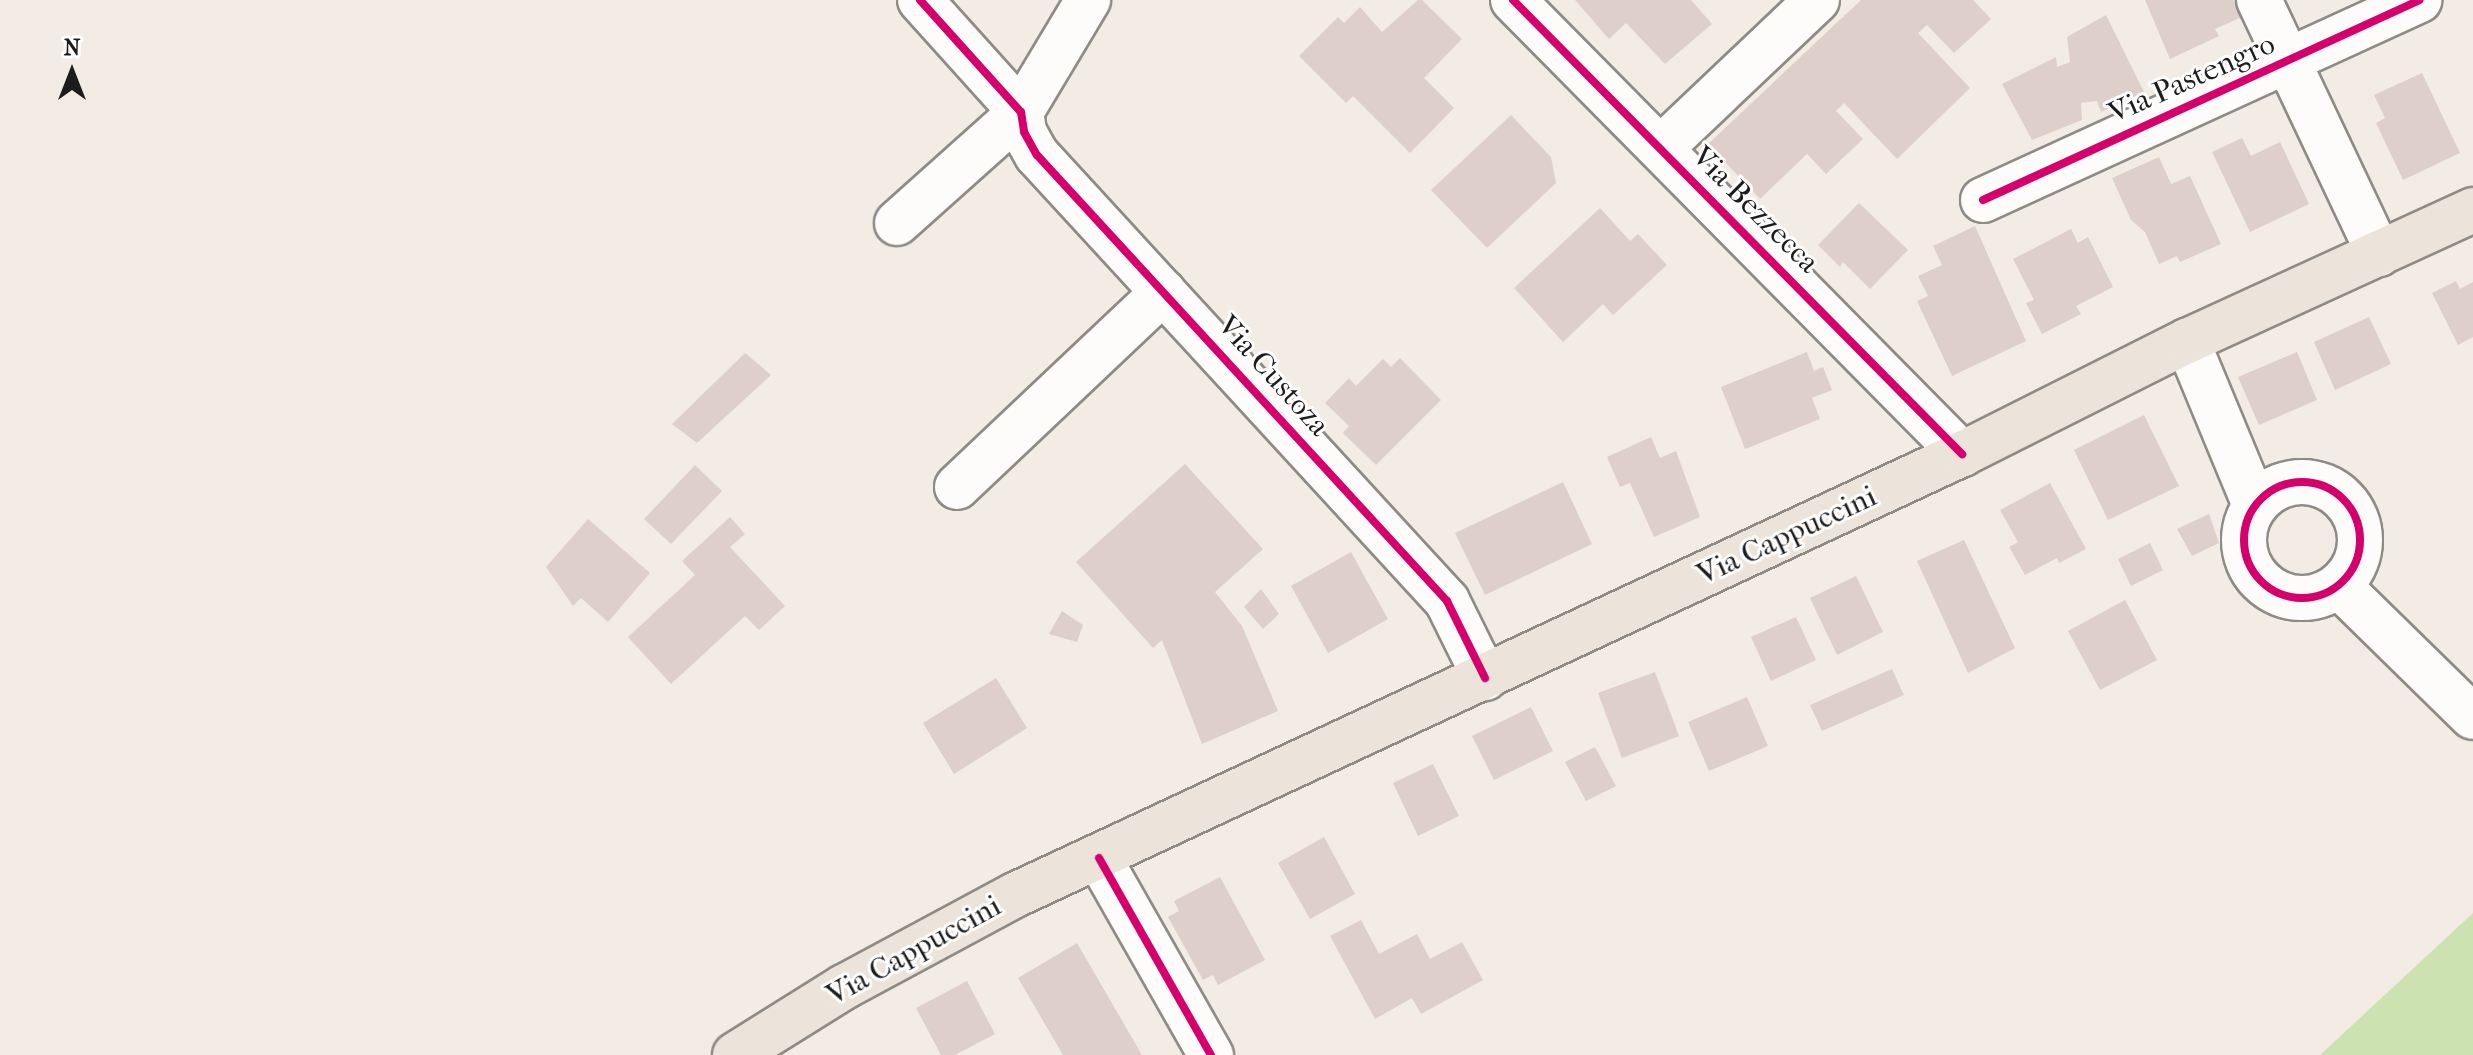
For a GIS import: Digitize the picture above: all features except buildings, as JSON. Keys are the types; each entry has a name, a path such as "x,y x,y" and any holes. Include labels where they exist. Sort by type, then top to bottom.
{"main road":[{"name":"Via Cappuccini","path":"735,1055 844,987 1015,895 1962,454 2187,341 2473,210"}],"street":[{"path":"920,0 1021,112"},
{"path":"897,223 1021,112 1088,0"},
{"name":"Via Bezzecca","path":"1513,0 1962,454"},
{"path":"1661,148 1817,0"},
{"name":"Via Pastengro","path":"2259,0 2379,254"},
{"name":"Via Pastengro","path":"1983,200 2290,62 2419,0"},
{"name":"Via Custoza","path":"1021,112 1024,132 1037,155 1447,601 1485,678"},
{"path":"957,487 1163,292"},
{"path":"2187,341 2255,505"},
{"path":"2302,481 2336,492 2349,504 2359,529 2359,556 2339,586 2323,595 2304,598 2285,596 2269,588 2255,575 2247,559 2244,540 2247,522 2255,505 2284,484 2302,481"},
{"path":"2339,586 2473,717"},
{"path":"1099,858 1211,1055"}],"green space":[{"path":"2473,913 2473,1055 2320,1055"}],"cycle path":[{"path":"920,0 1021,112 1024,132 1037,155 1447,601 1485,678"},
{"path":"1513,0 1962,454"},
{"path":"1983,200 2419,0"},
{"path":"2302,482 2324,486 2343,499 2356,518 2360,540 2356,562 2343,581 2324,594 2302,598 2280,594 2261,581 2248,562 2244,540 2248,518 2261,499 2280,486 2302,482"},
{"path":"1099,858 1211,1055"}]}
